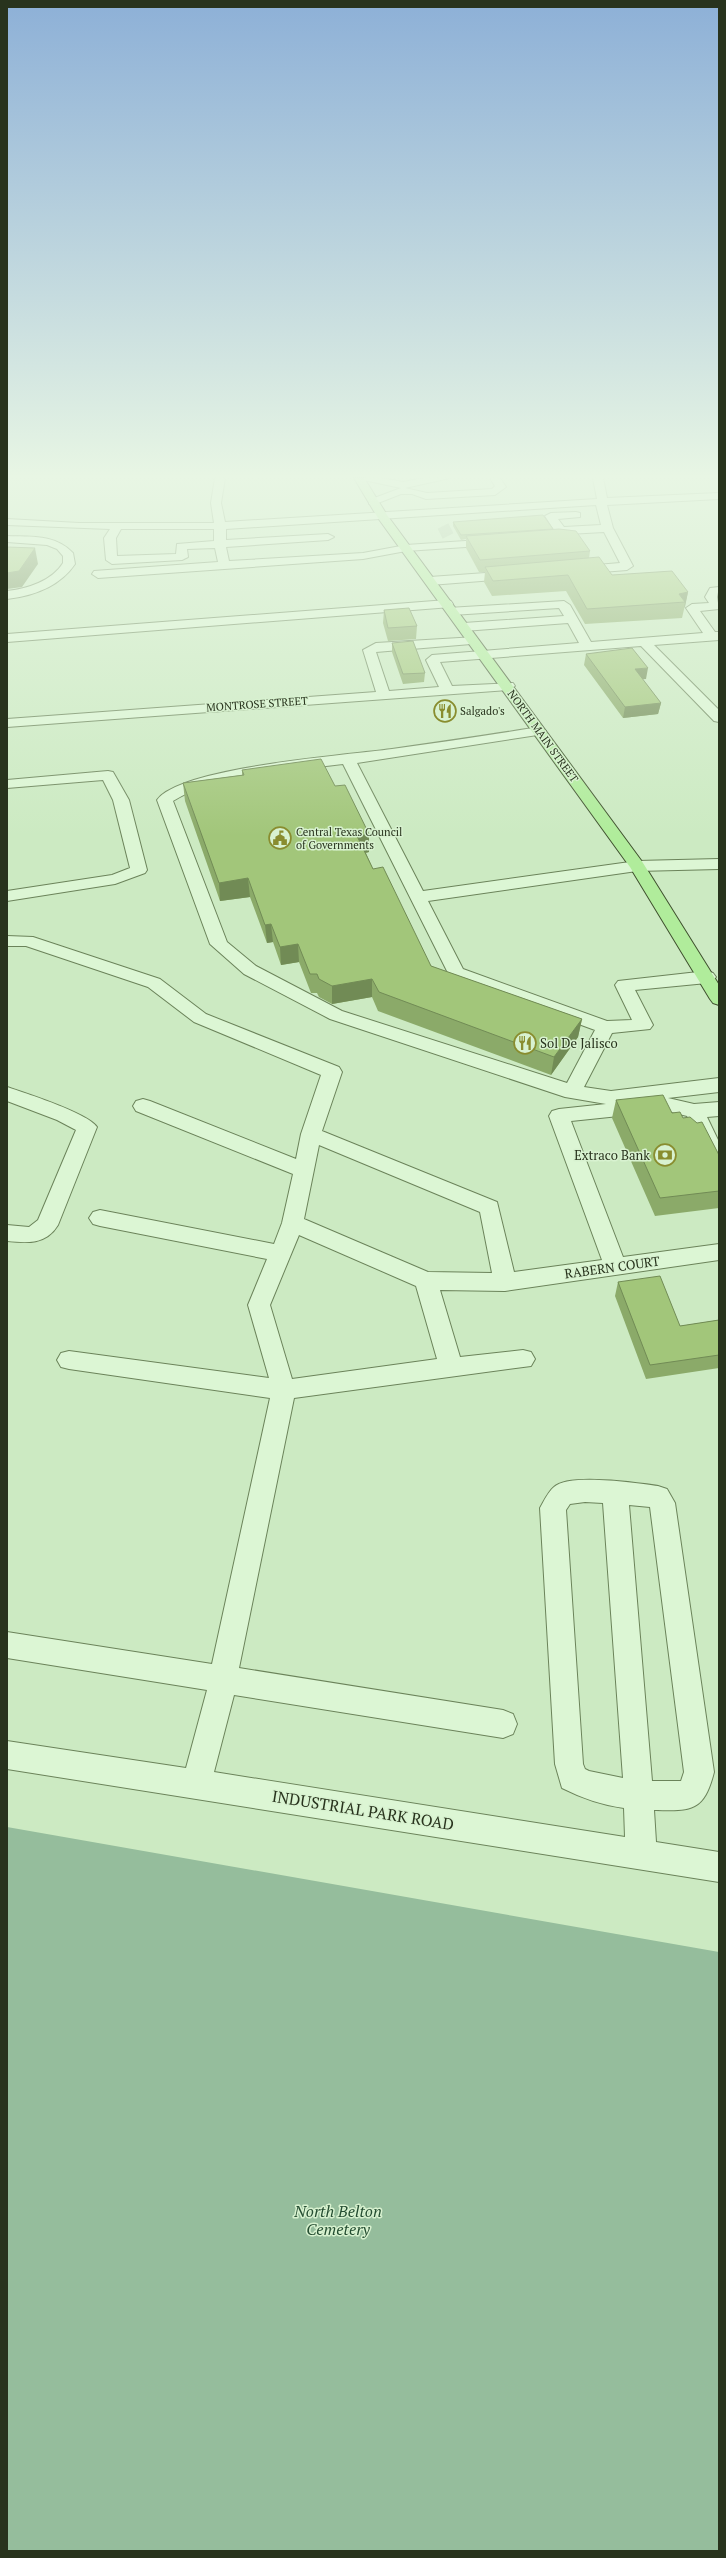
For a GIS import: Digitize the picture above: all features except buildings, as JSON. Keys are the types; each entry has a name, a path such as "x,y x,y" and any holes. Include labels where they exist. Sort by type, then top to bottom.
{"main road":[{"name":"NORTH MAIN STREET","path":"442,597 508,686 637,866 707,977 719,999"}],"street":[{"path":"711,597 717,606 692,608 701,622 715,636"},
{"path":"7,638 450,608 559,604 564,605 586,645"},
{"path":"464,627 571,619"},
{"path":"701,622 719,620"},
{"path":"448,691 433,660 437,658 586,645 715,636"},
{"path":"384,695 369,650 376,646 474,640"},
{"path":"643,641 718,716"},
{"path":"429,643 437,658"},
{"name":"MONTROSE STREET","path":"7,723 508,686"},
{"path":"539,731 251,772 188,786 174,792 165,800 219,944 250,970 336,1015 572,1092 611,1098 719,1085"},
{"path":"348,759 419,897 456,973 606,1027 644,1025 624,985 707,977"},
{"path":"7,784 108,775 122,800 139,870 115,879 7,896"},
{"path":"419,897 637,866 719,864"},
{"path":"7,941 27,941 154,982 200,1018 332,1072 311,1134 293,1223 259,1305 284,1390 223,1679 212,1727 196,1783"},
{"path":"572,1092 606,1027"},
{"path":"7,1094 64,1115 88,1127 47,1225 33,1235 7,1233"},
{"path":"615,1266 559,1116 667,1104 694,1111 719,1109"},
{"path":"143,1106 304,1170"},
{"path":"694,1111 719,1162"},
{"path":"311,1134 490,1207 505,1282"},
{"path":"100,1218 280,1253"},
{"path":"293,1223 426,1281 451,1367"},
{"name":"RABERN COURT","path":"426,1281 505,1282 719,1252"},
{"path":"68,1360 284,1390 451,1367 522,1359"},
{"path":"585,1490 615,1492 658,1497 662,1503 699,1772 695,1788 686,1796 638,1794 586,1786 572,1778 569,1764 553,1508 563,1494 585,1490"},
{"path":"615,1492 638,1794 641,1853"},
{"path":"7,1645 503,1724"},
{"name":"INDUSTRIAL PARK ROAD","path":"7,1755 196,1783 641,1853 719,1867"}],"green space":[{"name":"North Belton Cemetery","path":"7,1827 719,1952 719,2551 7,2551"}],"place":[{"name":"Salgado's","path":"445,711"},
{"name":"Central Texas Council of Governments","path":"280,838"},
{"name":"Sol De Jalisco","path":"525,1043"},
{"name":"Extraco Bank","path":"665,1155"}]}
